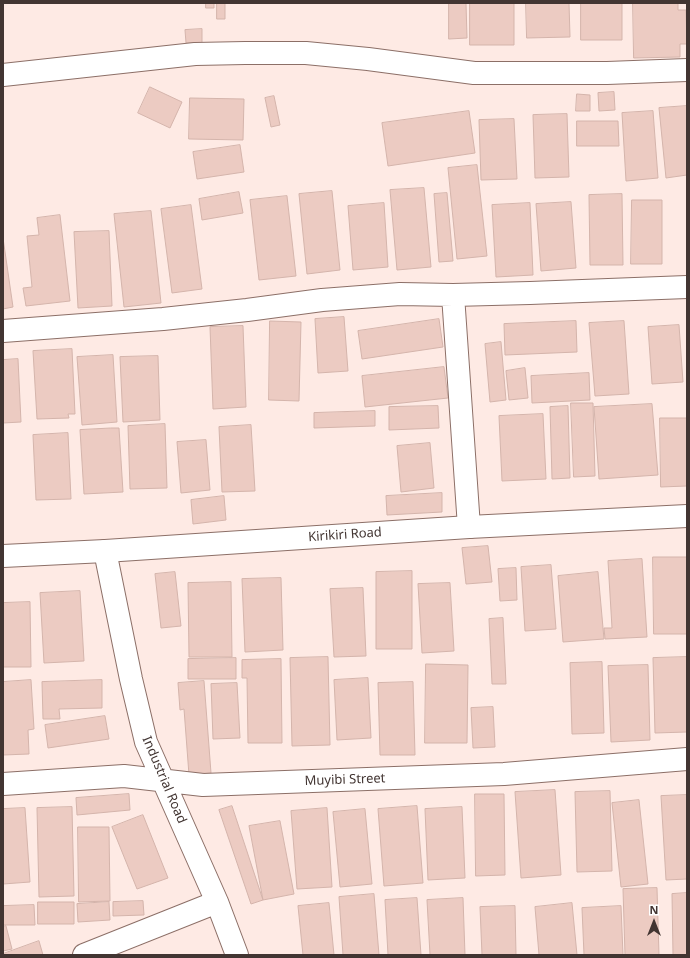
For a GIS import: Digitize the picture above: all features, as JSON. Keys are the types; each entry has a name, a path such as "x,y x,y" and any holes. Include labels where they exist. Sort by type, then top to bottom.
{"street":[{"path":"3,75 195,54 245,53 306,53 368,59 474,73 607,73 687,70"},
{"path":"3,331 163,319 322,300 400,294 453,295 687,288"},
{"path":"453,295 469,527"},
{"name":"Kirikiri Road","path":"3,556 105,551 469,527 687,516"},
{"name":"Industrial Road","path":"105,551 131,679 146,742 217,902 237,955"},
{"name":"Muyibi Street","path":"3,784 124,776 204,785 504,774 687,759"},
{"path":"84,955 217,902"}],"building":[{"path":"206,3 214,3 214,8 206,8"},
{"path":"217,3 225,3 225,19 217,19"},
{"path":"449,3 466,3 467,38 449,39"},
{"path":"470,3 514,3 514,45 470,45"},
{"path":"526,3 569,3 570,37 527,38"},
{"path":"581,3 622,3 622,40 581,40"},
{"path":"633,3 678,3 678,10 686,10 687,44 680,44 680,57 634,58"},
{"path":"202,29 202,43 186,43 185,30"},
{"path":"150,87 182,102 170,128 138,113"},
{"path":"614,92 615,110 599,111 598,93"},
{"path":"577,94 590,95 590,111 576,111"},
{"path":"274,96 280,125 271,127 265,98"},
{"path":"190,98 244,99 243,140 189,139"},
{"path":"687,106 687,175 666,178 659,108"},
{"path":"469,111 475,153 388,166 382,123"},
{"path":"653,111 658,178 626,181 622,113"},
{"path":"567,114 569,177 535,178 533,115"},
{"path":"514,119 517,179 481,180 479,120"},
{"path":"577,121 618,121 619,146 577,146"},
{"path":"240,145 244,172 197,179 193,152"},
{"path":"477,165 487,256 457,259 448,168"},
{"path":"424,188 431,267 397,270 390,190"},
{"path":"332,191 340,270 307,274 299,194"},
{"path":"239,192 243,213 202,220 199,199"},
{"path":"447,193 453,261 439,262 434,194"},
{"path":"622,194 623,265 590,265 589,195"},
{"path":"287,196 296,276 259,280 250,200"},
{"path":"632,200 662,200 662,264 631,264"},
{"path":"571,202 576,268 541,271 536,204"},
{"path":"384,203 388,267 353,270 348,206"},
{"path":"530,203 533,275 496,277 492,205"},
{"path":"191,205 202,289 172,293 161,209"},
{"path":"151,211 161,303 124,307 114,214"},
{"path":"60,215 70,301 26,306 23,288 32,287 27,236 39,235 37,218"},
{"path":"109,231 112,306 78,308 74,232"},
{"path":"3,238 13,307 3,309"},
{"path":"344,317 348,371 318,373 315,319"},
{"path":"439,319 443,347 362,359 358,331"},
{"path":"270,321 301,322 299,401 269,400"},
{"path":"576,321 577,352 505,355 504,324"},
{"path":"624,321 629,394 595,396 589,323"},
{"path":"679,325 683,382 652,384 648,327"},
{"path":"243,326 246,407 213,409 210,327"},
{"path":"501,342 506,400 490,402 485,344"},
{"path":"72,349 75,414 68,414 69,418 37,419 33,351"},
{"path":"113,355 117,422 82,425 77,357"},
{"path":"158,356 160,420 123,422 120,357"},
{"path":"18,359 21,422 3,423 3,360"},
{"path":"444,367 448,398 365,407 362,376"},
{"path":"525,368 528,398 509,400 506,371"},
{"path":"589,373 590,400 532,403 531,376"},
{"path":"571,403 593,403 595,476 574,477"},
{"path":"652,404 658,475 599,479 594,407"},
{"path":"438,406 439,428 389,430 389,407"},
{"path":"568,406 570,478 552,479 550,407"},
{"path":"375,411 375,426 314,428 314,413"},
{"path":"543,414 546,479 502,481 499,416"},
{"path":"660,418 687,418 687,486 661,487"},
{"path":"165,424 167,488 130,489 128,426"},
{"path":"251,425 255,491 222,492 219,427"},
{"path":"119,428 123,492 84,494 80,430"},
{"path":"68,433 71,499 36,500 33,435"},
{"path":"206,440 210,490 181,493 177,442"},
{"path":"430,443 434,488 401,492 397,446"},
{"path":"442,493 442,512 387,515 386,496"},
{"path":"224,496 226,520 193,524 191,500"},
{"path":"488,546 492,582 466,584 462,548"},
{"path":"653,557 687,557 687,634 654,634"},
{"path":"642,559 647,637 605,639 604,628 612,628 608,561"},
{"path":"551,565 556,629 525,631 521,567"},
{"path":"516,568 517,600 500,601 498,569"},
{"path":"412,571 412,649 376,649 376,572"},
{"path":"175,572 181,626 161,628 155,574"},
{"path":"598,572 604,639 563,642 558,576"},
{"path":"281,578 283,650 245,652 242,579"},
{"path":"231,582 232,657 189,657 188,583"},
{"path":"450,583 454,651 422,653 418,584"},
{"path":"363,588 366,656 334,657 330,589"},
{"path":"80,591 84,661 44,663 40,593"},
{"path":"30,602 31,667 3,667 3,603"},
{"path":"503,618 506,684 492,684 489,619"},
{"path":"328,657 330,745 292,746 290,658"},
{"path":"687,657 687,732 655,733 653,658"},
{"path":"236,658 236,679 188,679 188,659"},
{"path":"281,659 282,743 248,743 247,678 242,678 242,660"},
{"path":"602,662 604,733 572,734 570,663"},
{"path":"426,664 468,665 467,743 425,743"},
{"path":"648,665 650,740 611,742 608,666"},
{"path":"368,678 371,738 337,740 334,680"},
{"path":"31,680 34,729 28,730 29,754 3,755 3,682"},
{"path":"102,680 102,708 59,709 60,719 43,719 42,682"},
{"path":"204,681 211,773 189,775 184,709 180,710 178,683"},
{"path":"413,682 415,755 380,755 378,683"},
{"path":"237,683 240,738 213,739 211,684"},
{"path":"493,707 495,747 473,748 471,708"},
{"path":"105,716 109,739 48,748 45,725"},
{"path":"555,790 561,875 521,878 515,792"},
{"path":"610,791 612,871 577,872 575,792"},
{"path":"129,794 130,810 77,815 76,798"},
{"path":"475,794 504,794 505,875 476,876"},
{"path":"687,795 687,879 666,880 661,796"},
{"path":"639,800 648,884 621,887 612,803"},
{"path":"232,806 263,900 251,904 219,810"},
{"path":"417,806 423,883 384,886 378,809"},
{"path":"72,807 74,896 39,897 37,808"},
{"path":"462,807 465,878 428,880 425,809"},
{"path":"25,808 30,882 3,884 3,809"},
{"path":"327,808 332,887 297,889 291,811"},
{"path":"365,809 372,884 340,887 333,812"},
{"path":"143,815 168,878 137,889 112,827"},
{"path":"280,821 294,894 263,900 249,826"},
{"path":"78,827 109,827 110,901 79,902"},
{"path":"657,888 659,955 625,955 623,889"},
{"path":"687,893 687,955 673,955 672,894"},
{"path":"374,894 379,955 343,955 339,897"},
{"path":"417,898 421,955 388,955 385,900"},
{"path":"463,898 465,955 430,955 427,900"},
{"path":"143,901 144,915 113,916 113,902"},
{"path":"38,902 74,902 74,924 38,924"},
{"path":"109,902 110,920 78,922 77,904"},
{"path":"329,903 334,955 303,955 298,906"},
{"path":"572,903 577,955 539,955 535,907"},
{"path":"34,905 35,925 3,925 3,906"},
{"path":"515,906 516,955 482,955 480,907"},
{"path":"621,906 623,955 584,955 582,908"},
{"path":"6,926 12,949 3,951 3,927"},
{"path":"39,941 43,955 3,955 3,954"}]}
